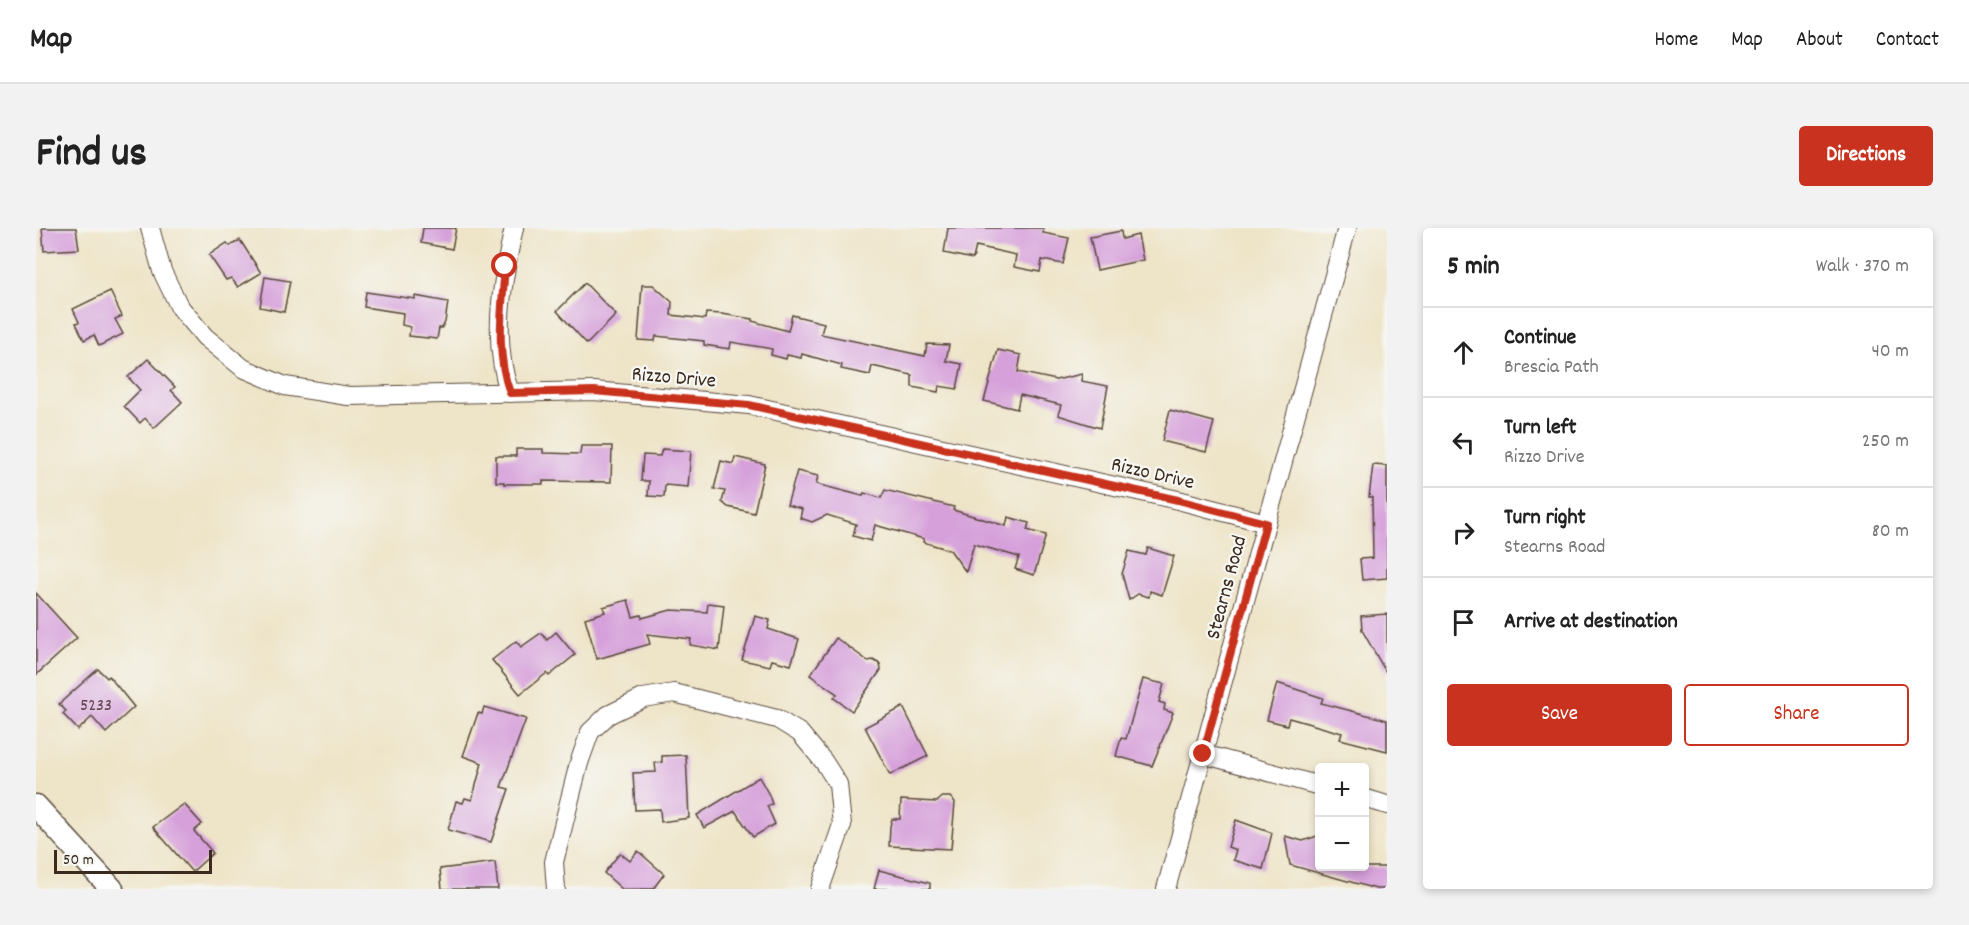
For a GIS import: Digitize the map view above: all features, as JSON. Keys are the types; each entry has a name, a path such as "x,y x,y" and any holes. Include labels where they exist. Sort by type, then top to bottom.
{"street":[{"name":"Rizzo Drive","path":"150,228 162,271 179,306 205,337 243,368 285,386 348,396 594,391 749,405 1178,500 1266,523"},
{"path":"510,393 503,373 501,326 505,266 514,228"},
{"name":"Stearns Road","path":"1166,889 1347,228"},
{"path":"556,889 554,862 579,763 590,732 608,715 643,698 674,693 777,719 800,733 824,762 838,784 842,825 820,889"},
{"path":"1203,754 1315,785"},
{"path":"1369,799 1387,805"},
{"path":"36,806 112,889"}],"building":[{"path":"42,228 76,228 79,249 44,251"},
{"path":"423,228 456,228 452,249 421,243"},
{"path":"948,228 1044,228 1043,233 1069,238 1063,264 1042,260 1040,272 1014,267 1016,255 976,246 973,259 944,253"},
{"path":"1121,231 1122,239 1138,235 1143,260 1097,270 1090,237"},
{"path":"240,240 261,273 238,287 231,278 226,280 209,255 227,243 230,246"},
{"path":"265,277 290,281 284,312 260,307"},
{"path":"585,283 616,315 587,344 557,311"},
{"path":"642,285 653,285 672,302 671,315 705,319 706,313 722,314 752,319 752,321 788,331 792,315 824,323 821,334 925,356 927,344 949,345 946,361 962,364 957,389 939,386 938,392 912,387 912,375 872,366 870,375 841,369 842,365 802,354 801,358 787,355 786,359 771,355 772,349 731,342 730,349 704,345 704,341 656,336 655,341 638,340"},
{"path":"110,291 122,316 115,319 123,334 99,346 94,335 84,340 76,323 79,322 73,309"},
{"path":"366,292 415,299 415,296 448,302 445,322 442,328 439,328 437,339 409,336 410,327 402,325 403,313 364,307"},
{"path":"998,350 1021,355 1018,372 1056,380 1082,374 1081,381 1108,386 1100,428 1058,415 1061,405 1020,395 1017,409 984,401"},
{"path":"148,359 175,387 171,390 182,402 154,428 145,418 140,423 124,406 140,390 128,377"},
{"path":"1170,410 1214,422 1206,452 1162,441"},
{"path":"581,446 612,446 611,482 543,481 543,484 504,484 504,482 496,482 496,456 516,456 516,449 543,449 543,453 580,454"},
{"path":"662,449 691,451 688,487 665,485 664,497 648,496 649,481 641,481 643,455 660,456"},
{"path":"735,457 765,464 754,513 728,507 722,502 725,491 714,489 721,461 733,464"},
{"path":"1373,465 1387,466 1387,578 1362,580 1360,559 1373,558 1372,497 1369,497"},
{"path":"797,471 818,476 816,484 863,496 864,493 881,498 885,490 954,507 953,510 1006,526 1008,517 1029,523 1027,530 1046,535 1034,575 1015,569 1019,557 974,544 966,572 950,550 923,542 924,539 875,525 871,541 853,536 856,524 827,515 812,522 800,518 802,509 787,505"},
{"path":"1148,548 1174,556 1162,595 1150,591 1149,597 1138,594 1129,600 1122,574 1129,551 1146,555"},
{"path":"36,593 77,638 36,675"},
{"path":"628,600 633,617 641,615 642,618 671,610 707,612 708,603 724,605 719,650 690,645 691,639 647,634 650,644 597,659 585,618 605,612 603,607"},
{"path":"1387,614 1387,674 1362,630 1361,616"},
{"path":"755,616 770,620 768,629 799,639 791,665 772,660 770,666 742,660"},
{"path":"556,632 575,655 549,676 547,673 520,694 492,660 516,641 521,647 541,633 547,640"},
{"path":"836,638 868,661 873,660 880,664 881,670 852,711 834,698 837,694 810,675"},
{"path":"98,669 107,678 109,676 134,707 106,733 92,717 78,730 63,714 66,711 59,704"},
{"path":"1143,679 1164,684 1159,702 1165,704 1164,710 1173,713 1152,766 1116,756 1121,738 1126,739"},
{"path":"1277,683 1323,698 1321,703 1387,720 1387,751 1340,739 1342,733 1289,718 1287,725 1267,720"},
{"path":"484,707 526,719 501,787 509,789 491,842 448,830 456,801 463,803 465,798 472,800 482,763 463,756 478,713 482,714"},
{"path":"903,707 928,756 890,775 865,727"},
{"path":"686,755 689,818 661,822 660,809 635,810 633,773 656,772 655,763 662,762 662,756"},
{"path":"759,777 769,795 772,804 767,806 775,824 753,837 735,811 704,828 697,815"},
{"path":"942,797 950,797 955,802 951,849 889,846 890,826 892,819 900,819 901,800 937,802"},
{"path":"184,804 202,824 194,831 213,853 192,872 153,827"},
{"path":"1236,820 1272,833 1263,869 1233,860 1236,850 1228,847"},
{"path":"1285,836 1303,841 1315,837 1315,871 1369,871 1369,867 1387,867 1387,889 1376,889 1290,865"},
{"path":"638,851 664,874 653,889 622,889 604,873 620,853 630,861"},
{"path":"495,862 498,889 442,889 440,869"},
{"path":"879,870 930,883 930,889 874,889"}],"route":[{"path":"505,266 501,326 503,373 510,393 594,391 749,405 1178,500 1266,523 1203,754"}]}
